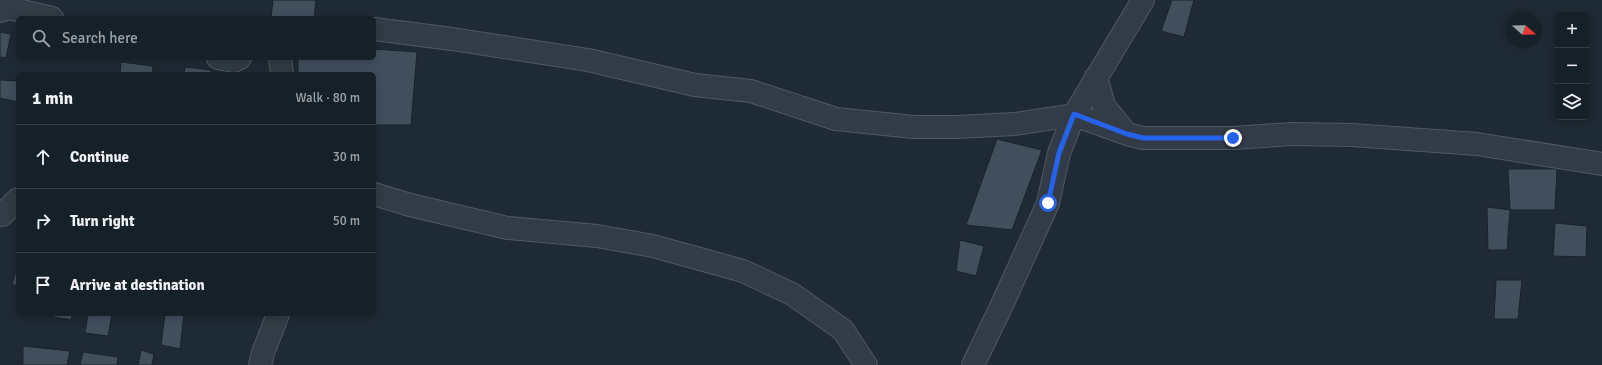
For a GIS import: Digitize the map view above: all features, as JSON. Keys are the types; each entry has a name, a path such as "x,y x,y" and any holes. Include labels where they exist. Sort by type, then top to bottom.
{"street":[{"path":"973,365 1048,203 1059,153 1074,114 1143,0"},
{"path":"0,11 9,8 43,16"},
{"path":"376,29 452,39 588,60 695,85 751,91 836,120 914,127 958,127 1014,124 1074,114 1127,134 1143,138 1233,138 1292,134 1352,135 1477,144 1602,164"},
{"path":"280,60 282,72"},
{"path":"1096,77 1104,106 1127,134"},
{"path":"376,195 410,205 508,228 596,236 653,246 743,271 792,294 843,330 866,365"},
{"path":"0,215 2,215 16,201"},
{"path":"260,365 277,316"}],"building":[{"path":"273,0 316,0 314,16 271,16"},
{"path":"1172,0 1194,0 1184,37 1161,31"},
{"path":"0,32 11,34 6,58 0,57"},
{"path":"376,49 417,52 411,125 376,125 376,72 298,72 298,60 376,60"},
{"path":"121,62 153,66 152,72 120,72"},
{"path":"185,67 211,70 210,72 184,72"},
{"path":"0,80 16,81 16,102 0,98"},
{"path":"997,139 1042,150 1012,230 966,225"},
{"path":"1508,169 1557,169 1555,210 1510,210"},
{"path":"1487,207 1510,210 1507,250 1488,250"},
{"path":"1555,223 1587,226 1586,257 1553,256"},
{"path":"960,240 984,246 976,276 956,271"},
{"path":"16,270 16,285 12,285"},
{"path":"1496,280 1522,280 1518,319 1494,319"},
{"path":"49,316 72,316 71,320"},
{"path":"88,316 112,316 108,336 85,333"},
{"path":"165,316 184,316 180,349 161,345"},
{"path":"23,346 70,351 67,365 23,365"},
{"path":"141,350 154,354 152,365 138,365"},
{"path":"83,352 118,357 117,365 80,365"}],"route":[{"path":"1048,203 1059,153 1074,114 1127,134 1143,138 1233,138"}]}
